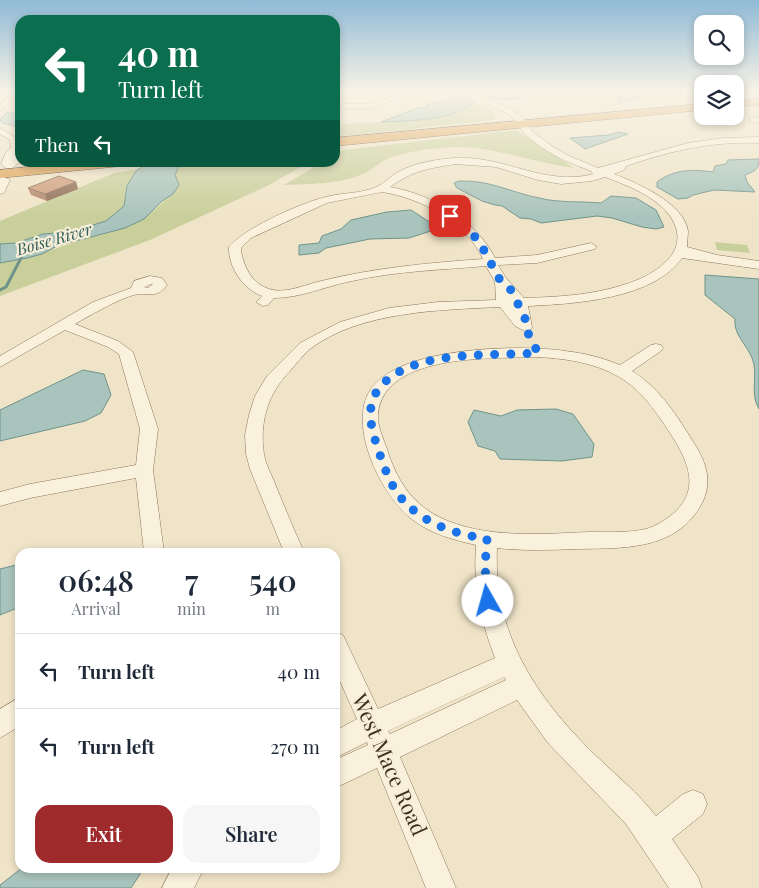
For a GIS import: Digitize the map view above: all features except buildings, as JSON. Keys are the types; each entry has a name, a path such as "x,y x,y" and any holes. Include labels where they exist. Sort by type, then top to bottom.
{"highway":[{"path":"340,142 424,133"},
{"path":"3,174 72,167"}],"street":[{"path":"5,133 14,138 15,141"},
{"path":"292,548 254,455 258,412 269,384 288,360 307,345 341,327 371,317 403,310 590,296 628,288 661,272 680,252 682,232 668,208 642,190 564,158 530,133"},
{"path":"381,189 410,170 455,161 490,163 550,180 571,181 592,178 614,165 621,166 680,146 759,140"},
{"path":"0,191 5,180 3,174 10,152 15,151"},
{"path":"538,353 525,327 525,318 499,290 501,282 491,262 479,241 458,221 413,197 393,190 381,189 311,205 240,241 234,252 251,285 260,290 266,298 351,278 403,269 491,262 537,259 591,247"},
{"path":"680,252 706,259 714,258 759,265"},
{"path":"0,362 105,302 137,290"},
{"path":"65,325 113,344 126,352 150,429 144,470 154,548"},
{"path":"621,372 656,348"},
{"path":"538,353 581,357 621,372 639,383 653,396 690,451 696,464 699,479 693,505 683,518 668,528 652,535 615,540 487,539 463,534 440,526 420,515 404,501 388,478 372,429 370,419 372,402 376,392 390,378 408,367 425,361 444,358 538,353"},
{"path":"0,499 30,491 144,470"},
{"path":"487,539 485,567 488,601 515,674 556,732 626,804 654,836 687,888"},
{"name":"West Mace Road","path":"340,655 384,751 441,888"},
{"path":"340,742 372,725 439,695 515,674"},
{"path":"340,772 452,718 515,674"},
{"path":"439,695 452,718"},
{"path":"0,726 15,714"},
{"path":"654,836 693,804"},
{"path":"176,888 186,873"}],"green space":[{"path":"340,133 368,133 340,136"},
{"path":"486,133 521,133 574,168 483,149 453,147 421,150 396,156 363,174 345,180 284,185 314,167 340,167 340,152"},
{"path":"177,167 301,167 269,185 150,240 0,296 0,263 32,256 136,223 157,208 179,185 174,175"},
{"path":"139,169 127,186 124,206 106,221 68,232 43,234 16,243 0,244 0,221 114,173"},
{"path":"715,242 747,245 750,253 717,250"}],"water":[{"path":"628,134 585,149 570,138"},
{"path":"759,159 756,170 745,175 747,182 755,192 714,190 678,199 657,187 657,182 677,172 698,170 713,172 715,166 726,164 728,160"},
{"name":"Boise River","path":"142,167 178,167 175,175 179,185 173,194 162,201 144,219 125,228 57,246 42,254 0,263 0,244 16,243 43,234 68,232 106,221 124,206 127,186 136,171"},
{"path":"459,181 481,182 528,196 554,201 601,203 611,196 636,198 656,210 664,227 656,229 642,227 612,218 597,216 541,223 531,219 520,218 502,206 482,201 457,188 454,183"},
{"path":"411,210 434,225 434,230 409,238 370,239 326,248 319,253 299,255 299,245 319,243 322,236 341,229 351,220 387,212"},
{"path":"705,275 759,279 759,409 754,390 755,370 750,353 738,335 735,319 705,295"},
{"path":"83,370 104,374 111,395 101,413 85,421 0,441 0,410"},
{"path":"556,409 573,414 594,444 592,457 562,461 500,459 495,451 478,446 468,422 474,410 501,416 517,410"},
{"path":"15,565 15,609 0,615 0,569"},
{"path":"16,873 141,873 131,888 0,888 0,885"}],"waterway":[{"name":"Boise River","path":"0,290 6,287 22,256"}],"route":[{"path":"450,216 479,241 501,282 511,290 525,318 525,327 538,353 444,358 425,361 408,367 390,378 376,392 370,410 370,419 388,478 394,490 404,501 420,515 440,526 463,534 487,539 485,567 488,601"}]}
